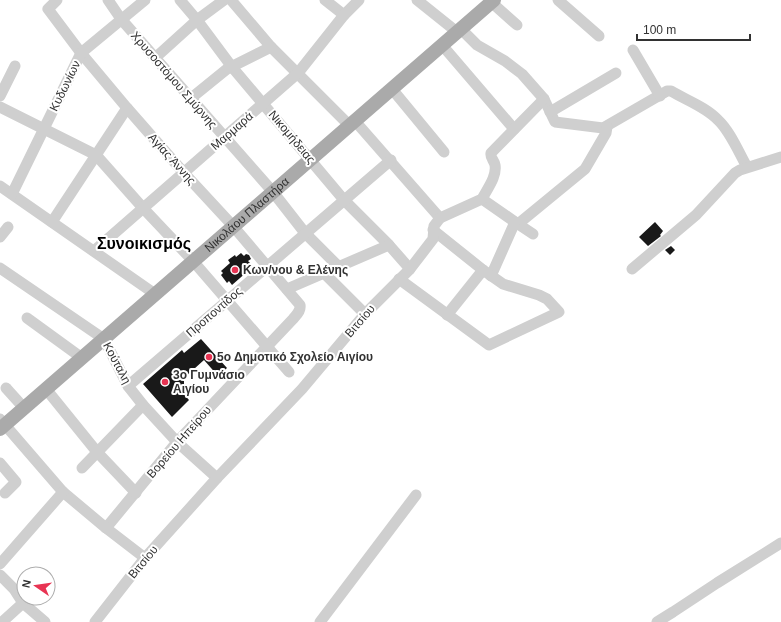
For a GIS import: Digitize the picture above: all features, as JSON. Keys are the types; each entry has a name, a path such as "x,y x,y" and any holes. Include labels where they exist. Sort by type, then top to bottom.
{"main road":[{"name":"Νικολάου Πλαστήρα","path":"2,424 24,408 493,1"}],"street":[{"name":"Αγίας Άννης","path":"57,0 48,9 81,53 127,108 233,226 300,304"},
{"name":"Χρυσοστόμου Σμύρνης","path":"108,0 121,19 273,192 306,233 338,267"},
{"name":"Κυδωνίων","path":"12,194 81,53 144,0"},
{"name":"Νικομήδειας","path":"180,0 232,67 344,200 389,245 410,269"},
{"path":"155,58 197,20 224,0"},
{"path":"231,0 271,47 391,160 440,218 482,199 494,173 491,153 544,99"},
{"path":"325,0 344,15"},
{"name":"Μαρμαρά","path":"94,251 298,74 344,15 359,0"},
{"path":"417,0 477,45 505,60 522,74 544,99 555,122 603,128 607,127 671,91 705,110 719,120 734,143 746,167"},
{"path":"558,0 599,36"},
{"path":"493,1 517,25"},
{"path":"442,45 514,129"},
{"path":"190,99 221,73 271,47"},
{"path":"633,50 660,96"},
{"path":"0,96 15,66"},
{"path":"550,112 616,73"},
{"path":"392,89 444,152"},
{"path":"0,107 96,155 193,261 289,372"},
{"path":"52,222 127,108"},
{"path":"447,315 487,273 517,223 585,169 606,133 607,127"},
{"path":"632,269 696,215 735,172 746,167 781,157"},
{"name":"Προποντίδος","path":"128,386 391,160"},
{"path":"0,186 155,294"},
{"path":"482,199 533,234"},
{"name":"Βιτσίου","path":"95,622 145,558 217,478 302,389 365,314 410,269 433,239 434,226 440,218"},
{"path":"0,237 8,227"},
{"path":"399,279 489,345 559,312 551,302 543,297 503,284 433,230"},
{"path":"287,289 389,245"},
{"name":"Κούταλη","path":"0,268 104,339 128,386 144,406 178,442 217,478"},
{"path":"324,273 365,314"},
{"name":"Βορείου Ηπείρου","path":"106,528 178,442 299,312 300,304"},
{"path":"28,318 82,358"},
{"path":"6,388 24,408"},
{"path":"46,389 97,452 136,493"},
{"path":"82,468 144,406"},
{"path":"2,424 63,492 145,558"},
{"path":"0,463 16,482 5,493"},
{"path":"0,564 63,492"},
{"path":"320,622 416,495"},
{"path":"657,622 781,543"},
{"path":"0,575 16,592"},
{"path":"2,622 20,606"},
{"path":"26,606 43,622"}],"building":[{"path":"655,222 663,231 660,235 661,236 648,246 639,237"},
{"path":"671,246 675,250 670,255 665,250"},
{"name":"Κων/νου & Ελένης","path":"241,253 244,256 246,254 249,255 251,259 248,261 252,265 247,269 248,271 232,285 229,281 227,283 221,275 223,273 221,271 230,263 228,260"},
{"name":"3ο Γυμνάσιο Αιγίου","path":"201,339 227,368 218,376 204,360 184,378 184,386 180,390 189,400 172,417 143,384 182,350 184,353"}],"place":[{"name":"Κων/νου & Ελένης","path":"235,270"},
{"name":"5ο Δημοτικό Σχολείο Αιγίου","path":"209,357"},
{"name":"3ο Γυμνάσιο Αιγίου","path":"165,382"}],"district":[{"name":"Συνοικισμός","path":"144,243"}]}
